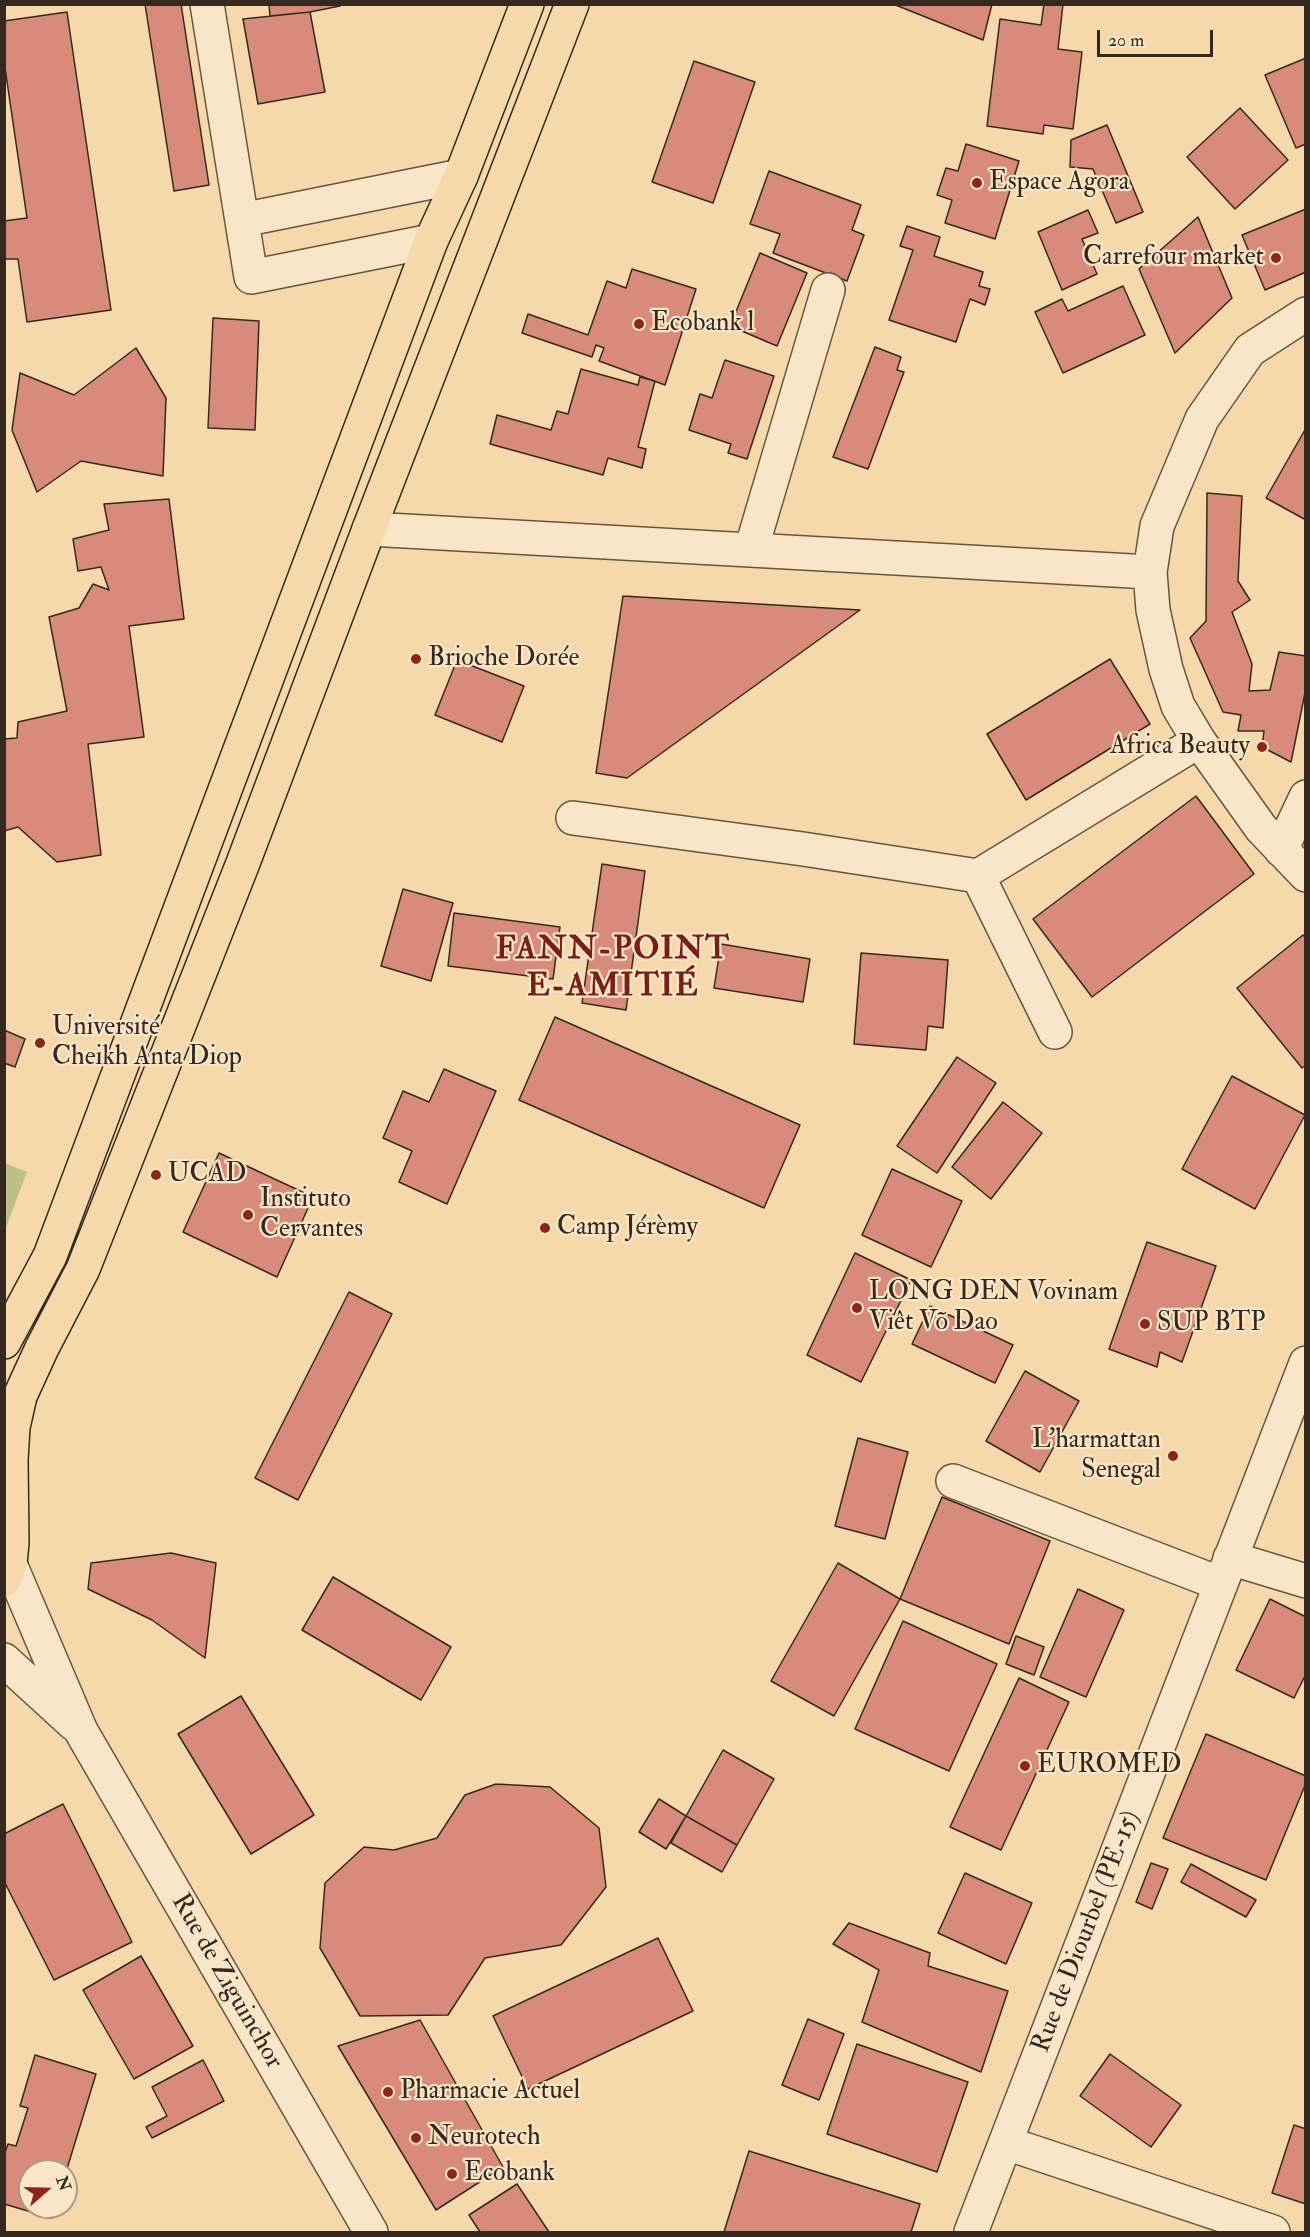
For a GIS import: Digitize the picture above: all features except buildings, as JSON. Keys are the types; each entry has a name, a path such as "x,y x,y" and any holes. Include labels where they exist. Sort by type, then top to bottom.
{"main road":[{"path":"4,1342 50,1256 431,241 461,176 527,4"},
{"path":"7,1572 12,1542 7,1518 13,1427 20,1396 83,1269 239,874 369,529 572,4"}],"street":[{"path":"207,4 251,277 431,241"},
{"path":"242,220 461,176"},
{"path":"752,550 828,290"},
{"path":"1305,314 1250,350 1202,419 1157,526 1150,572 1153,610 1166,669 1178,706 1199,741 1261,828 1305,875"},
{"path":"369,529 1150,572"},
{"path":"573,818 978,876 1199,741"},
{"path":"1281,850 1305,797"},
{"path":"978,876 1055,1032"},
{"name":"Rue de Diourbel (PE-15)","path":"971,2232 1305,1363"},
{"path":"953,1481 1225,1571 1305,1581"},
{"path":"7,1572 81,1731"},
{"path":"4,1660 81,1731"},
{"name":"Rue de Ziguinchor","path":"81,1731 371,2232"},
{"path":"1006,2143 1273,2232"}],"green space":[{"path":"5,1163 27,1172 5,1230"}],"place":[{"name":"Espace Agora","path":"977,183"},
{"name":"Carrefour market","path":"1276,258"},
{"name":"Ecobank l","path":"639,324"},
{"name":"Brioche Dorée","path":"416,659"},
{"name":"Africa Beauty","path":"1262,747"},
{"name":"Université Cheikh Anta Diop","path":"40,1043"},
{"name":"UCAD","path":"156,1175"},
{"name":"Instituto Cervantes","path":"248,1215"},
{"name":"Camp Jérèmy","path":"545,1228"},
{"name":"LONG DEN Vovinam Viêt Võ Dao","path":"857,1308"},
{"name":"SUP BTP","path":"1145,1324"},
{"name":"L'harmattan Senegal","path":"1173,1456"},
{"name":"EUROMED","path":"1025,1766"},
{"name":"Pharmacie Actuel","path":"388,2092"},
{"name":"Neurotech","path":"416,2138"},
{"name":"Ecobank","path":"452,2174"}],"district":[{"name":"FANN-POINT E-AMITIÉ","path":"613,970"}]}
